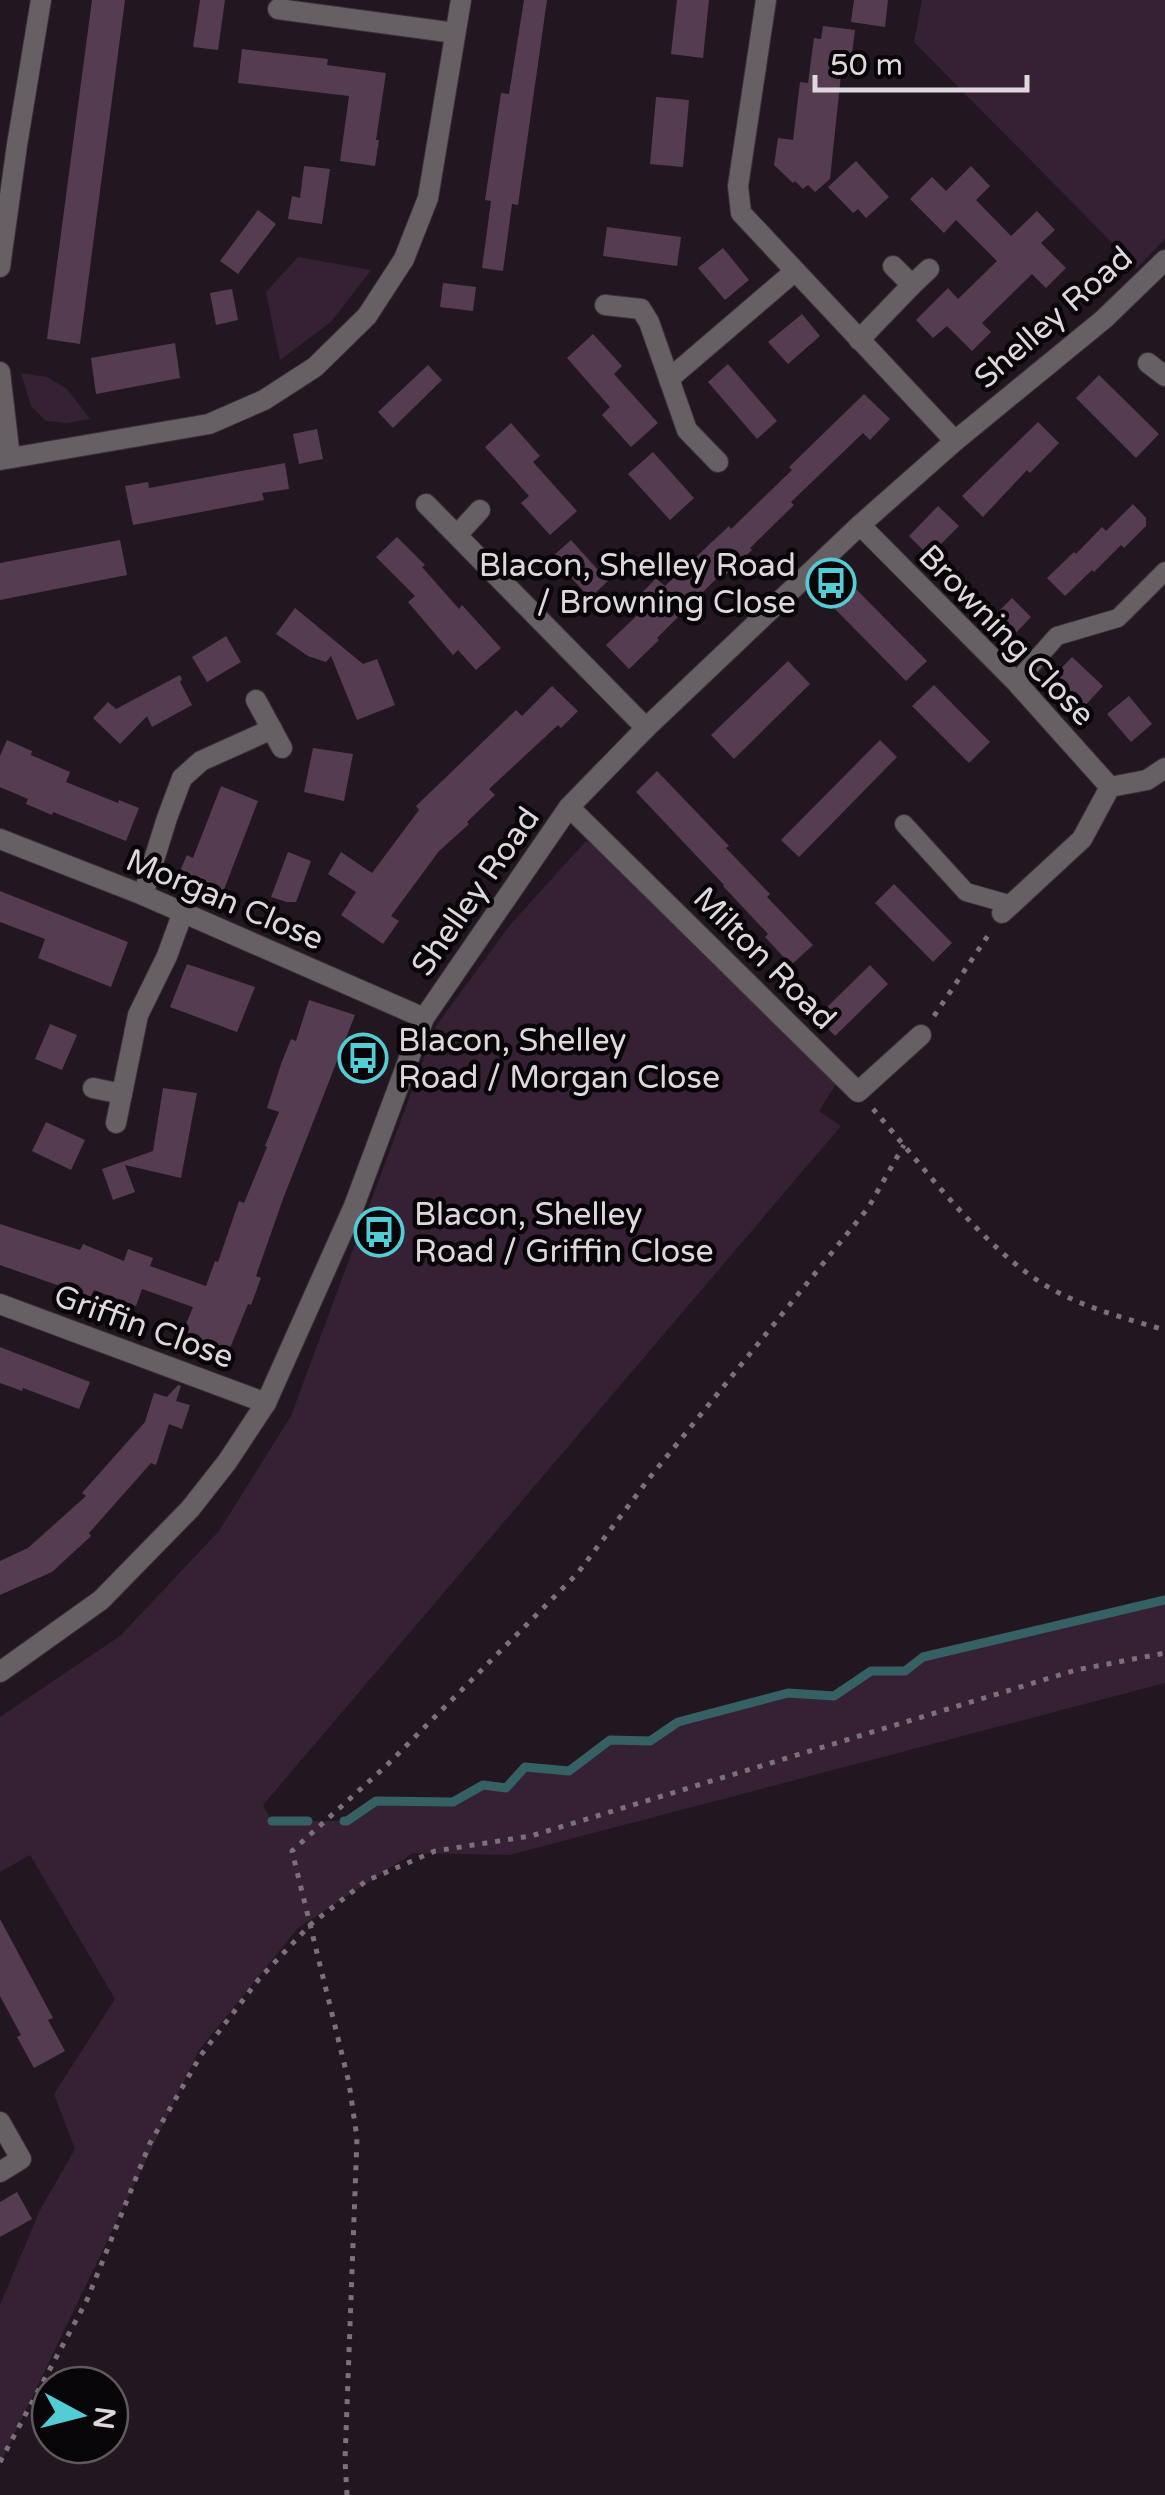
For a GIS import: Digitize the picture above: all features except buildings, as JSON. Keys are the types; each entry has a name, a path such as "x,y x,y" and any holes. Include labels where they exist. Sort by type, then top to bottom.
{"street":[{"path":"0,267 8,144 41,0"},
{"path":"0,372 5,459 208,424 264,400 315,367 367,316 404,259 428,198 461,0"},
{"path":"766,0 738,186 741,213 955,441"},
{"path":"278,9 456,34"},
{"name":"Shelley Road","path":"0,1672 102,1600 190,1510 266,1404 354,1206 424,1018 570,807 646,728 860,526 955,441 1104,319 1165,260"},
{"path":"892,266 912,285"},
{"path":"859,340 929,269"},
{"path":"669,379 794,272"},
{"path":"605,305 641,310 649,322 688,430 718,462"},
{"path":"426,504 646,728"},
{"path":"456,535 480,510"},
{"name":"Browning Close","path":"860,526 1016,682 1110,787"},
{"path":"143,895 182,778 201,760 276,739 256,700"},
{"path":"1007,909 1082,838 1110,787 1147,780 1165,768"},
{"name":"Milton Road","path":"570,807 858,1092"},
{"name":"Morgan Close","path":"0,839 143,895 424,1018"},
{"path":"116,1123 138,1014 167,956 183,912"},
{"path":"858,1092 921,1035"},
{"path":"92,1088 122,1094"},
{"name":"Griffin Close","path":"0,1304 266,1404"},
{"path":"0,2122 21,2159 0,2172"}],"lane":[{"path":"1016,682 1058,636 1118,618 1165,571"},
{"path":"904,824 966,892 1007,909"}],"path":[{"path":"921,1035 1007,909"},
{"path":"858,1092 1010,1260 1050,1288 1112,1315 1165,1330"},
{"path":"347,2495 357,2138 349,2083 292,1852 386,1766 576,1574 868,1208 904,1144"},
{"path":"0,2462 87,2300 150,2144 201,2055 258,1980 310,1926 366,1881 434,1851 531,1836 1076,1670 1165,1653"}],"shaded area":[{"path":"922,0 1165,0 1165,239 1137,268 914,42"},
{"path":"298,257 371,270 331,322 280,360 266,292"},
{"path":"21,373 47,377 67,389 90,419 46,421 31,406"},
{"path":"586,841 605,854 836,1084 819,1111 841,1126 263,1805 272,1821 347,1821 376,1801 453,1802 483,1785 506,1788 525,1767 569,1771 610,1740 650,1741 678,1722 788,1693 834,1696 871,1671 905,1671 923,1657 1165,1600 1165,1683 509,1855 413,1853 298,1928 199,2050 48,2365 30,2365 30,2402 0,2464 0,2305 40,2210 75,2149 54,2094 115,1999 30,1855 0,1872 0,1717 120,1636 219,1531 291,1416 436,1026 510,925"}],"waterway":[{"path":"344,1821 376,1801 453,1802 483,1785 506,1788 525,1767 569,1771 610,1740 650,1741 678,1722 788,1693 834,1696 871,1671 905,1671 923,1657 1165,1600"},
{"path":"272,1821 308,1821"}],"place":[{"name":"Blacon, Shelley Road / Browning Close","path":"831,583"},
{"name":"Blacon, Shelley Road / Morgan Close","path":"363,1058"},
{"name":"Blacon, Shelley Road / Griffin Close","path":"379,1232"}]}
